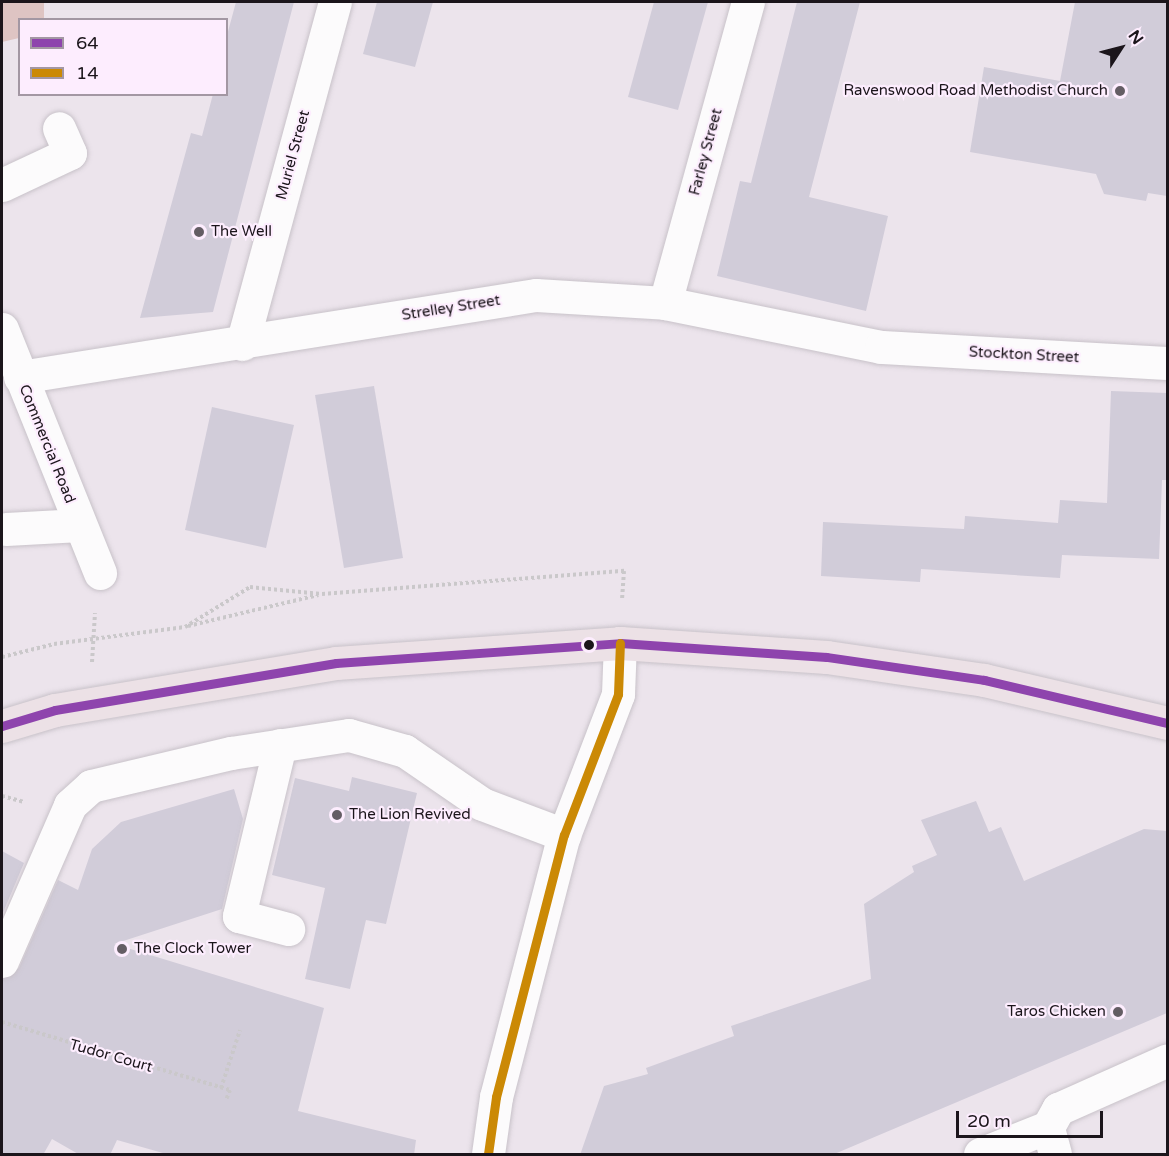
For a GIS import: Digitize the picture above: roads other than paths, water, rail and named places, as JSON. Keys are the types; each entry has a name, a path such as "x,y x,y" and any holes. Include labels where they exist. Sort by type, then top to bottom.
{"main road":[{"path":"2,726 55,710 336,663 620,642 827,657 973,678 1167,723"}],"street":[{"name":"Muriel Street","path":"242,344 335,2"},
{"name":"Farley Street","path":"665,303 748,2"},
{"path":"2,185 70,153 59,128"},
{"name":"Strelley Street","path":"21,377 242,344 536,294 665,303 881,347"},
{"name":"Commercial Road","path":"2,329 99,573"},
{"name":"Stockton Street","path":"881,347 1167,363"},
{"name":"Commercial Road","path":"6,529 80,525"},
{"path":"488,1155 496,1097 564,835 618,694 620,642"},
{"path":"2,961 55,832 70,805 91,786 231,753 349,735 381,744 439,771 482,804 564,835"},
{"path":"280,745 239,916 288,929"},
{"path":"980,1155 1051,1141 1050,1117 1066,1105 1167,1060"}],"place":[{"name":"Ravenswood Road Methodist Church","path":"1120,91"},
{"name":"The Well","path":"199,232"},
{"name":"The Lion Revived","path":"337,815"},
{"name":"The Clock Tower","path":"122,949"},
{"name":"Taros Chicken","path":"1118,1012"}]}
